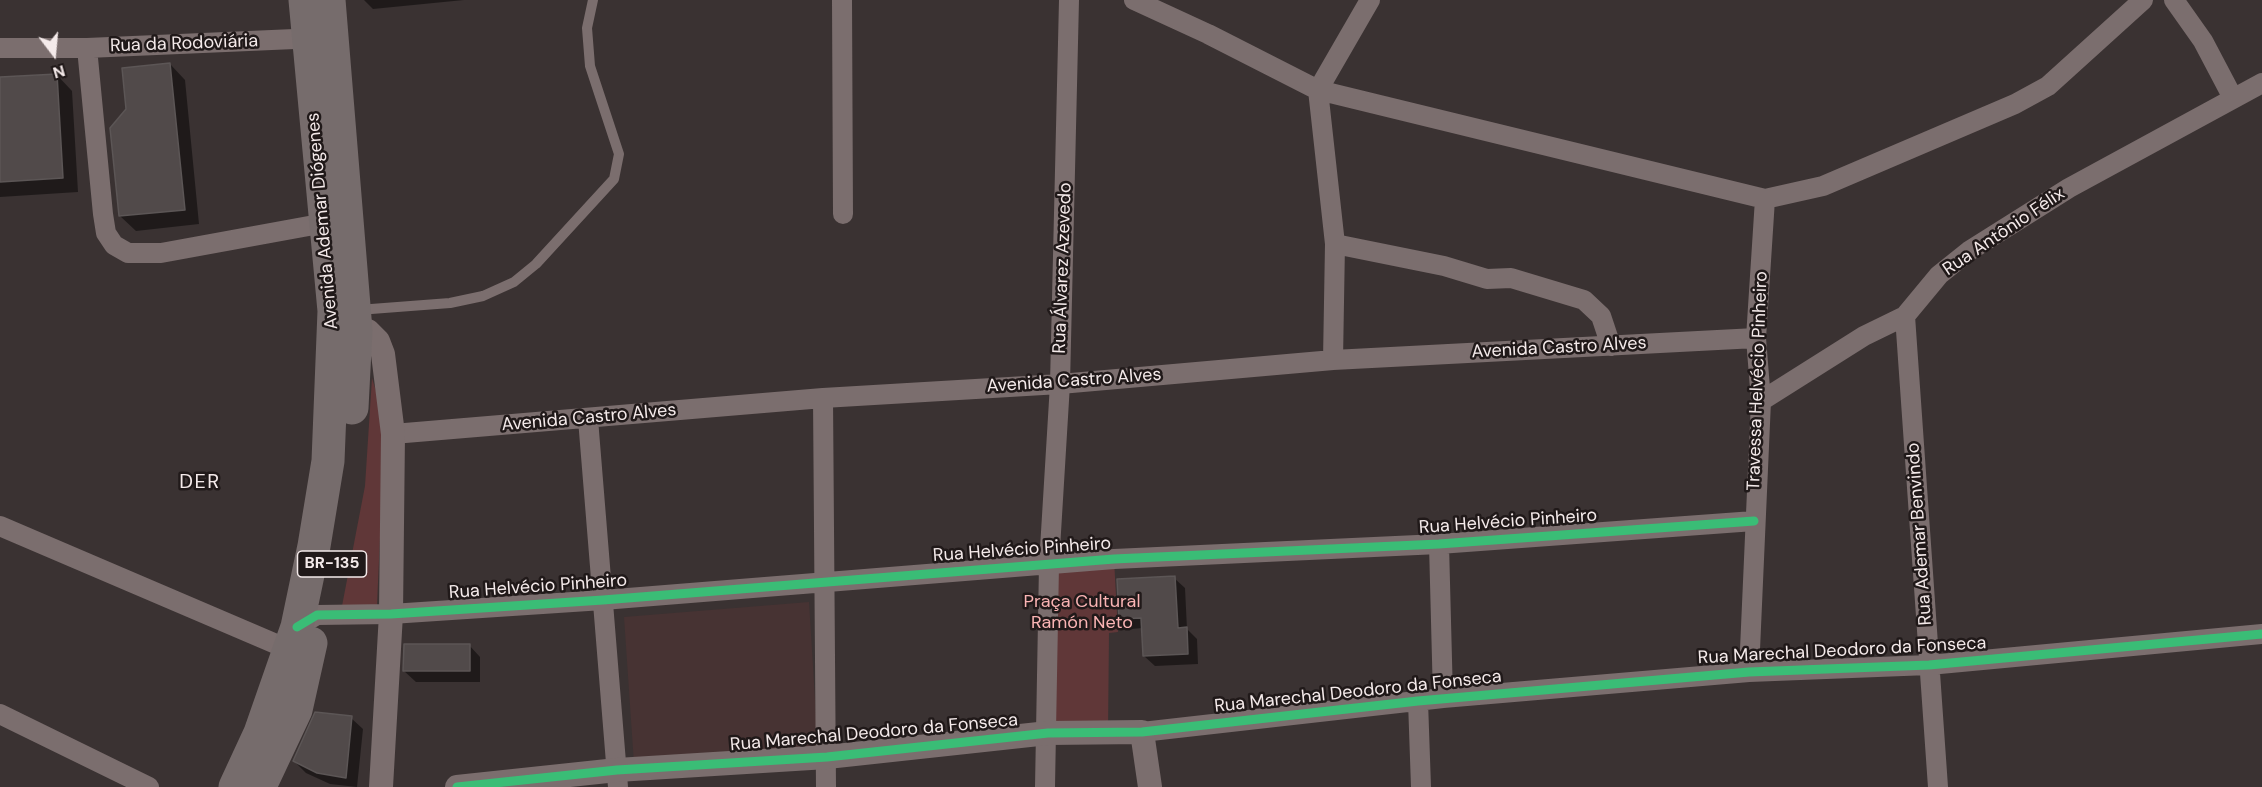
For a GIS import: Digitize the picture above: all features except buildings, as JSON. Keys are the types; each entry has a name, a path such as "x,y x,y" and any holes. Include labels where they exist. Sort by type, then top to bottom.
{"highway":[{"name":"Avenida Ademar Diógenes","path":"305,0 320,38"},
{"name":"Avenida Ademar Diógenes","path":"260,787 296,710 301,631 328,461 344,321 320,38 328,0"},
{"name":"Avenida Ademar Diógenes","path":"235,787 260,734 301,631"}],"street":[{"path":"842,0 843,214"},
{"name":"Rua Álvarez Azevedo","path":"1045,787 1048,733 1048,565 1059,384 1069,0"},
{"path":"1134,0 1208,34 1318,90 1766,199 1804,192 1832,183 2015,104 2048,86 2143,0"},
{"path":"1333,360 1335,244 1318,90 1370,0"},
{"path":"2174,0 2203,41 2233,98"},
{"name":"Rua da Rodoviária","path":"0,48 87,48 320,38"},
{"path":"87,48 103,214 106,233 114,245 128,253 161,253 335,221"},
{"name":"Rua Antônio Félix","path":"1761,401 1864,336 1905,316 1939,275 1970,251 2069,188 2166,138 2262,83"},
{"name":"Travessa Helvécio Pinheiro","path":"1749,672 1761,401 1756,338 1766,199"},
{"path":"1335,244 1444,266 1488,279 1511,278 1584,300 1601,316 1611,346"},
{"name":"Rua Ademar Benvindo","path":"1905,316 1938,787"},
{"path":"344,321 368,331 383,354 393,434 391,614 381,787"},
{"name":"Avenida Castro Alves","path":"393,434 823,398 1059,384 1333,360 1756,338"},
{"path":"823,398 826,787"},
{"path":"588,418 618,778"},
{"name":"Rua Helvécio Pinheiro","path":"0,526 301,631 391,614 603,600 823,581 1114,559 1439,544 1754,521"},
{"path":"1439,544 1443,699"},
{"name":"Rua Marechal Deodoro da Fonseca","path":"457,787 618,778 827,758 1048,733 1142,732 1418,701 1749,672 1929,665 2262,634"},
{"path":"1418,701 1421,787"},
{"path":"0,714 149,787"},
{"path":"1142,732 1150,787"}],"lane":[{"path":"344,321 483,296 514,282 536,264 614,179 619,154 590,66 587,28 593,0"}],"shaded area":[{"path":"809,602 818,747 634,764 624,617"}],"green space":[{"path":"372,378 379,401 384,447 377,605 342,606 365,486"},
{"name":"Praça Cultural Ramón Neto","path":"1114,559 1118,632 1109,633 1108,732 1048,733 1049,565"}],"cycle path":[{"path":"297,627 317,615 391,614 603,600 1114,559 1439,544 1754,521"},
{"path":"457,787 617,770 827,757 1048,733 1142,732 1418,701 1749,672 1929,665 2262,634"}],"district":[{"name":"DER","path":"200,483"}]}
